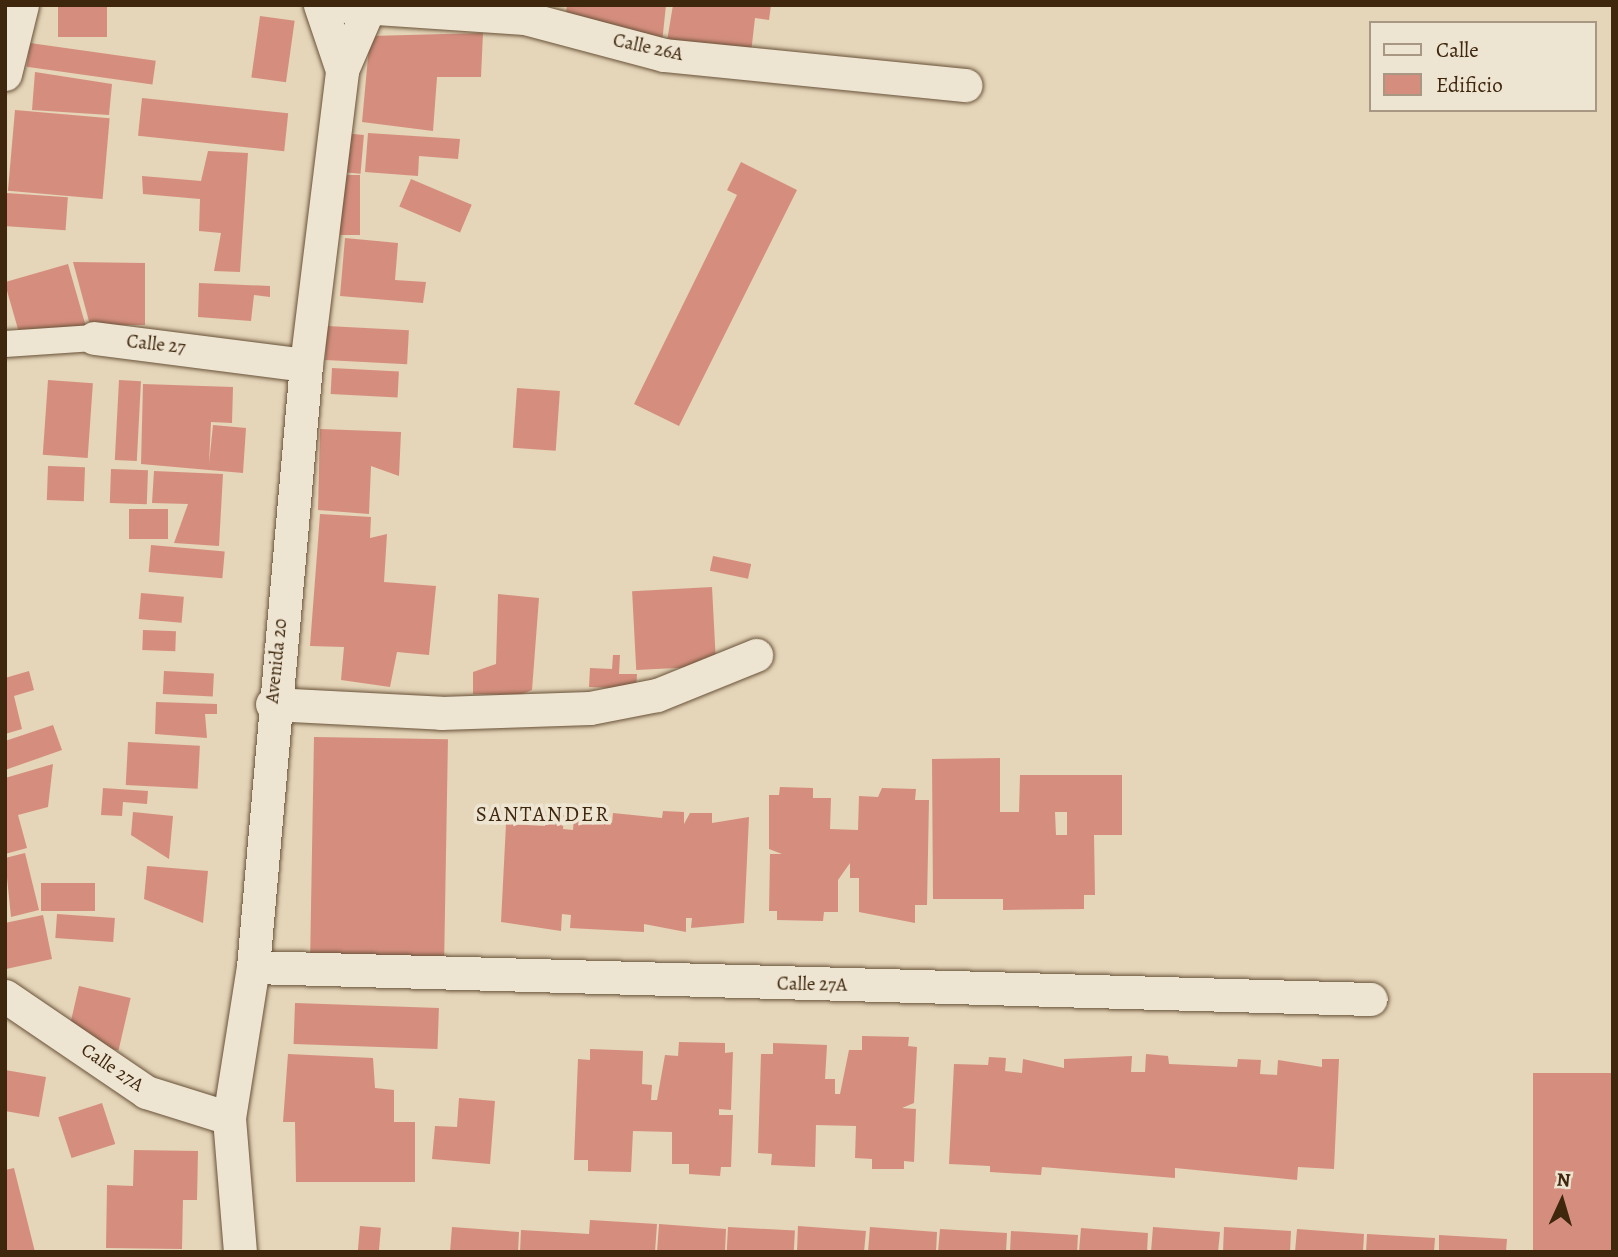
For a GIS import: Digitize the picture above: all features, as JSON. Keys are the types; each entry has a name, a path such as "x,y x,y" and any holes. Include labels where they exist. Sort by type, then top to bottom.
{"street":[{"path":"5,74 22,5"},
{"name":"Avenida 20","path":"320,5 341,70"},
{"name":"Calle 26A","path":"332,5 525,18 664,55 966,85"},
{"name":"Avenida 20","path":"240,1252 229,1118 253,967 272,704 306,365 341,70 370,6"},
{"name":"Calle 27","path":"5,344 94,338 306,365"},
{"path":"272,704 442,713 590,708 657,695 756,655"},
{"name":"Calle 27A","path":"253,967 1371,999"},
{"name":"Calle 27A","path":"5,996 146,1092 229,1118"}],"building":[{"path":"58,5 107,5 107,37 58,37"},
{"path":"567,5 666,5 662,43 564,32"},
{"path":"673,5 771,5 769,20 755,18 751,53 667,41"},
{"path":"260,16 295,21 286,82 251,77"},
{"path":"483,33 481,77 437,77 433,131 362,122 370,36"},
{"path":"30,43 156,61 152,84 27,67"},
{"path":"35,72 112,84 109,115 32,110"},
{"path":"142,98 288,113 284,151 138,136"},
{"path":"15,110 110,118 103,199 8,191"},
{"path":"342,133 364,135 361,174 339,172"},
{"path":"368,133 460,139 458,159 419,156 418,176 365,172"},
{"path":"208,151 248,153 240,272 214,271 221,233 199,231 200,199 143,194 142,176 201,181"},
{"path":"741,162 797,190 679,426 634,404 737,195 727,190"},
{"path":"340,175 360,175 360,235 340,235"},
{"path":"411,179 472,205 460,232 399,207"},
{"path":"6,193 68,197 66,230 5,226"},
{"path":"345,238 398,243 395,280 426,282 423,303 340,296"},
{"path":"73,262 145,263 145,325 90,325"},
{"path":"68,264 86,326 22,345 5,282"},
{"path":"199,283 270,286 270,297 254,295 251,321 198,317"},
{"path":"327,326 409,330 407,364 325,360"},
{"path":"332,368 399,372 398,397 331,394"},
{"path":"48,380 93,383 88,458 43,455"},
{"path":"119,380 141,381 137,461 115,460"},
{"path":"143,384 233,387 232,423 211,422 209,464 213,425 246,428 243,473 141,464"},
{"path":"517,388 560,391 556,451 513,448"},
{"path":"320,429 401,432 399,476 371,466 369,514 318,510"},
{"path":"48,466 85,467 84,501 47,500"},
{"path":"111,469 148,470 147,504 110,503"},
{"path":"154,471 223,474 219,546 174,543 188,504 152,503"},
{"path":"129,509 168,509 168,539 129,539"},
{"path":"320,514 371,517 370,538 387,534 384,582 436,586 429,655 397,652 390,687 341,680 344,647 310,646"},
{"path":"151,545 225,551 222,578 149,572"},
{"path":"713,556 751,564 748,579 710,571"},
{"path":"712,587 716,666 636,670 632,591"},
{"path":"141,593 184,597 182,623 139,619"},
{"path":"498,594 539,598 532,690 520,695 473,694 473,672 496,664"},
{"path":"143,630 176,631 175,651 142,650"},
{"path":"613,655 620,655 619,674 637,674 636,689 589,687 590,668 612,669"},
{"path":"29,671 34,690 14,696 22,729 5,734 5,678"},
{"path":"164,671 214,674 213,697 163,694"},
{"path":"156,702 217,704 217,714 205,714 207,738 155,734"},
{"path":"53,725 62,750 5,770 5,741"},
{"path":"314,737 448,739 444,962 310,960"},
{"path":"128,742 200,746 198,789 126,785"},
{"path":"1000,758 1000,812 1019,812 1020,775 1122,775 1122,835 1094,835 1095,895 1084,895 1084,909 1003,910 1003,899 933,899 932,759","holes":["1055,812 1067,812 1067,835 1056,835"]},
{"path":"53,764 48,807 18,815 27,848 5,854 5,778"},
{"path":"780,787 813,788 813,798 831,798 830,829 858,830 859,796 878,797 882,788 916,789 915,800 929,800 927,905 915,905 915,923 859,912 859,878 850,878 850,863 838,880 838,912 824,912 823,921 777,920 777,911 769,911 770,854 782,854 769,849 769,795 779,795"},
{"path":"103,788 148,791 147,804 123,802 122,816 101,815"},
{"path":"663,811 684,812 684,824 690,813 712,813 712,823 749,817 744,923 691,928 692,918 686,918 686,932 644,924 644,932 570,928 571,915 562,914 561,931 501,922 506,824 545,826 545,815 564,815 563,829 573,830 574,816 612,823 613,813 662,818"},
{"path":"133,812 173,816 169,859 131,835"},
{"path":"25,853 39,910 11,917 5,858"},
{"path":"147,866 208,871 203,923 144,899"},
{"path":"41,883 95,883 95,911 41,911"},
{"path":"57,914 115,918 113,942 55,938"},
{"path":"43,915 52,959 6,969 5,923"},
{"path":"79,986 131,998 118,1051 67,1039"},
{"path":"295,1003 439,1008 437,1049 294,1044"},
{"path":"862,1036 909,1037 908,1046 917,1047 914,1103 902,1108 916,1109 914,1162 904,1161 904,1169 872,1169 872,1159 855,1158 856,1126 816,1125 815,1167 771,1165 772,1154 758,1153 761,1054 773,1054 773,1043 827,1045 825,1079 835,1079 835,1094 840,1094 849,1050 862,1050"},
{"path":"679,1042 725,1043 725,1053 733,1052 731,1110 719,1109 719,1115 733,1115 731,1167 721,1167 720,1176 689,1174 689,1164 672,1164 672,1132 633,1131 631,1172 588,1171 588,1160 574,1160 578,1059 590,1060 590,1049 643,1051 642,1084 652,1085 651,1100 657,1100 665,1055 678,1056"},
{"path":"288,1054 373,1058 375,1088 394,1090 394,1122 415,1122 415,1182 296,1182 295,1122 283,1122"},
{"path":"1146,1054 1168,1056 1169,1064 1237,1067 1238,1059 1261,1060 1260,1074 1277,1075 1278,1060 1322,1067 1322,1059 1339,1059 1334,1169 1298,1167 1297,1180 1175,1168 1175,1178 1042,1167 1041,1175 990,1172 990,1166 949,1164 954,1064 988,1065 989,1057 1006,1058 1005,1071 1022,1073 1023,1059 1064,1068 1064,1059 1132,1056 1131,1072 1145,1072"},
{"path":"5,1070 46,1077 39,1117 5,1111"},
{"path":"1533,1073 1613,1073 1613,1252 1533,1252"},
{"path":"459,1098 495,1101 490,1164 432,1159 435,1126 457,1127"},
{"path":"102,1103 115,1144 72,1158 58,1117"},
{"path":"134,1150 198,1151 197,1200 183,1200 182,1249 106,1248 107,1185 133,1186"},
{"path":"14,1168 35,1252 5,1252 5,1170"},
{"path":"590,1220 657,1224 655,1252 520,1252 521,1230 589,1234"},
{"path":"659,1224 726,1229 725,1252 657,1252"},
{"path":"360,1226 381,1228 379,1252 358,1252"},
{"path":"798,1226 866,1231 864,1252 797,1252"},
{"path":"452,1227 519,1232 518,1252 450,1252"},
{"path":"728,1227 795,1231 794,1252 727,1252"},
{"path":"870,1227 937,1232 936,1252 868,1252"},
{"path":"1153,1227 1220,1232 1218,1252 1151,1252"},
{"path":"1224,1227 1291,1231 1290,1252 1223,1252"},
{"path":"1081,1228 1148,1233 1147,1252 1079,1252"},
{"path":"940,1229 1007,1233 1006,1252 938,1252"},
{"path":"1297,1229 1364,1234 1363,1252 1295,1252"},
{"path":"1011,1231 1078,1235 1077,1252 1010,1252"},
{"path":"1367,1234 1435,1238 1434,1252 1366,1252"},
{"path":"1439,1235 1507,1239 1506,1252 1439,1252"}],"district":[{"name":"SANTANDER","path":"543,814"}]}
